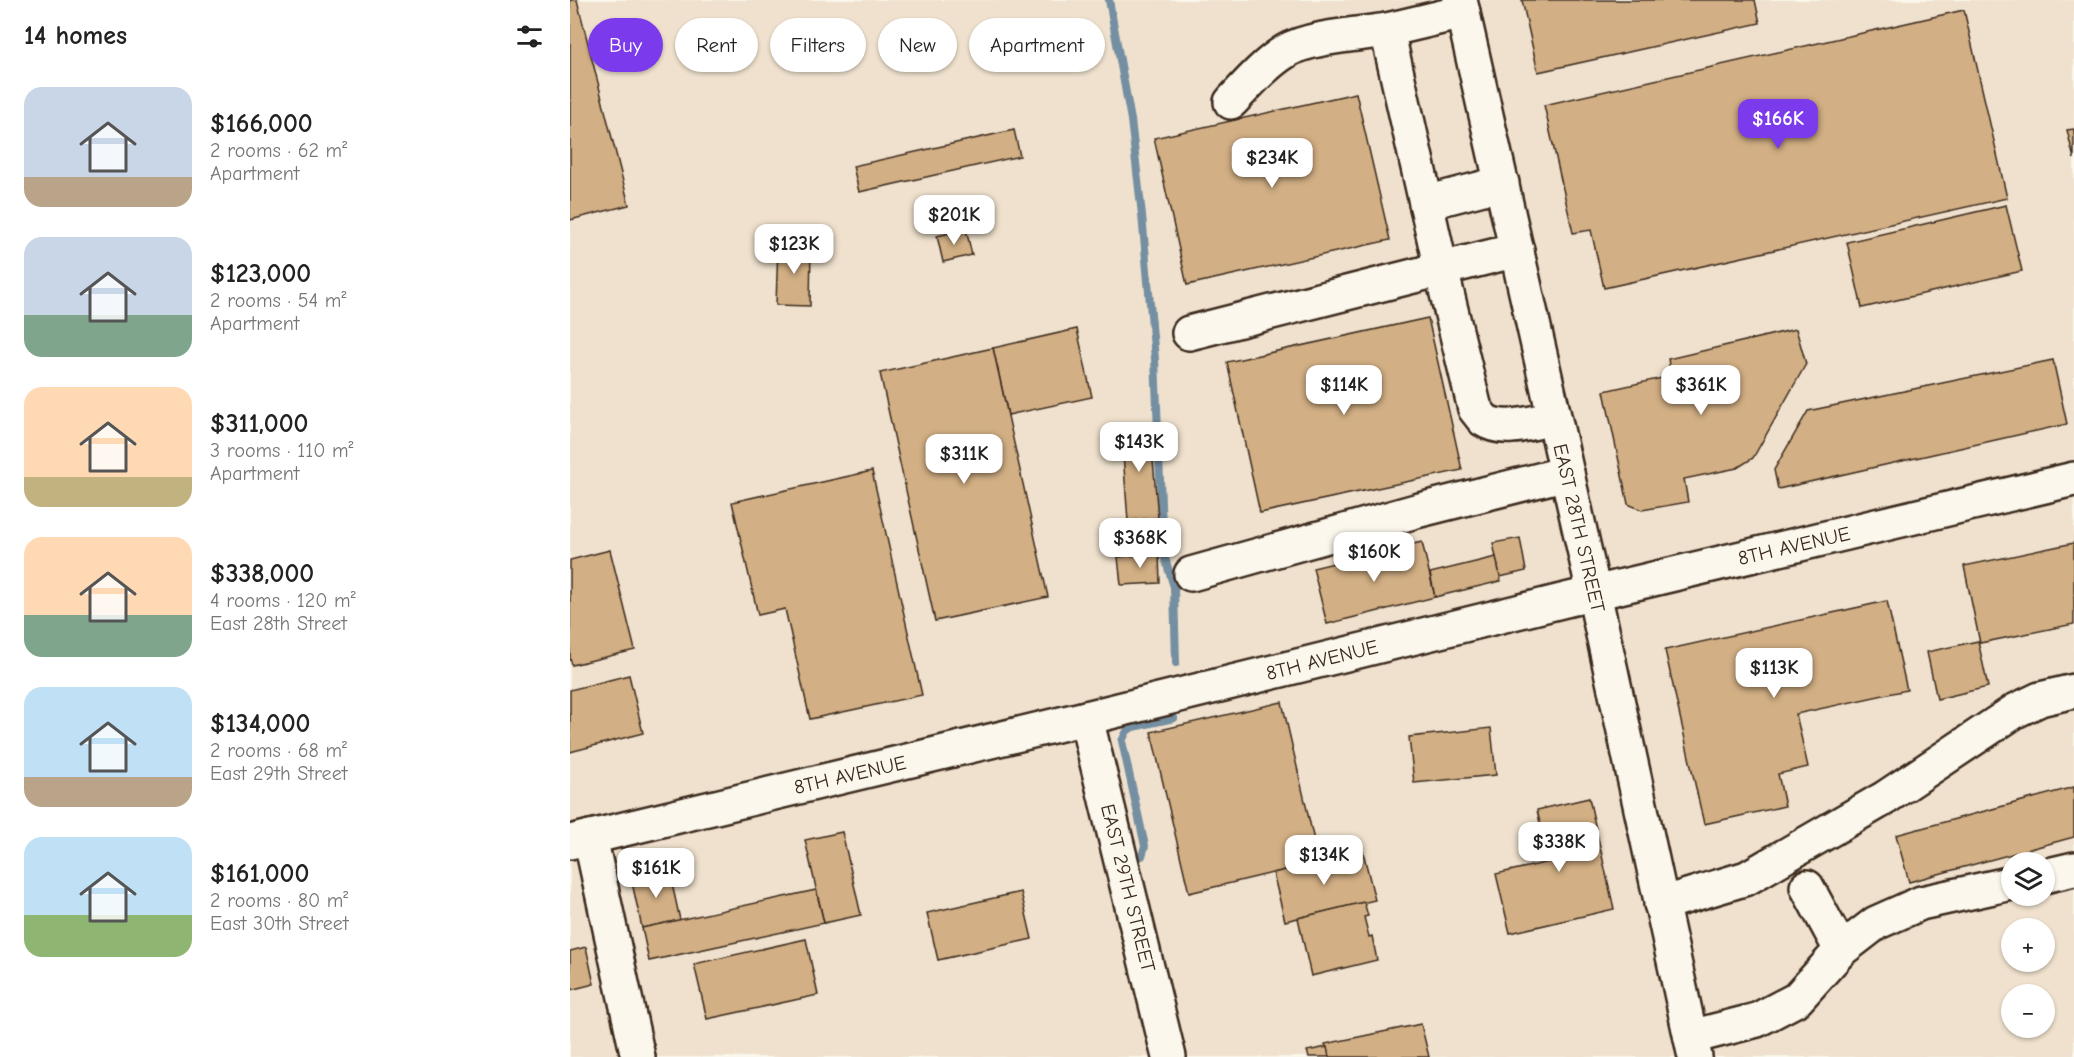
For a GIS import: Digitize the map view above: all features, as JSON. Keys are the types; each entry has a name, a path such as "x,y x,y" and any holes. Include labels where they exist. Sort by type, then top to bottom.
{"street":[{"path":"1231,102 1262,69 1287,50 1312,42 1387,30 1461,6"},
{"name":"EAST 28TH STREET","path":"1461,6 1594,593 1693,1047"},
{"path":"1387,30 1475,409 1484,420 1497,425 1513,426 1554,417"},
{"path":"1426,203 1502,183"},
{"path":"1189,333 1516,250"},
{"path":"1191,574 1416,511 1567,473"},
{"name":"8TH AVENUE","path":"580,839 2074,479"},
{"path":"1661,904 1747,878 1885,798 2015,711 2040,699 2074,691"},
{"name":"EAST 29TH STREET","path":"1086,718 1169,1057"},
{"path":"580,839 638,1057"},
{"path":"2055,873 2074,869"},
{"path":"1693,1047 1757,1020 1797,999 1841,950 1876,922 1921,903 2001,885"},
{"path":"1808,887 1841,950"}],"shaded area":[{"path":"570,0 2074,0 2074,1057 570,1057"}],"building":[{"path":"570,0 577,0 588,43 588,72 595,72 629,205 570,220"},
{"path":"1522,0 1755,0 1760,23 1538,72"},
{"path":"1964,10 2007,198 1604,288 1591,230 1573,233 1544,105"},
{"path":"1356,93 1390,240 1187,285 1154,138"},
{"path":"2074,129 2074,159 2067,130"},
{"path":"1014,130 1020,156 859,192 853,166"},
{"path":"2006,205 2022,271 1862,308 1847,242"},
{"path":"966,229 972,255 943,262 937,236"},
{"path":"778,244 811,245 810,306 776,305"},
{"path":"1428,318 1462,470 1260,513 1227,362"},
{"path":"1077,329 1092,397 1008,415 993,348"},
{"path":"1796,329 1806,364 1753,458 1737,468 1684,479 1688,502 1642,510 1628,504 1604,391 1671,376 1668,359"},
{"path":"993,348 1048,597 935,621 880,373"},
{"path":"2053,360 2067,424 1778,489 1774,470 1808,411"},
{"path":"1150,425 1158,518 1128,521 1121,427"},
{"path":"872,471 922,695 810,719 785,609 758,615 732,502"},
{"path":"1156,530 1159,553 1135,555 1133,532"},
{"path":"1520,538 1526,571 1500,577 1493,543"},
{"path":"1422,542 1435,597 1327,624 1313,568"},
{"path":"2074,543 2074,624 1980,643 1964,566"},
{"path":"610,550 635,650 572,665 570,658 570,560"},
{"path":"1159,553 1160,583 1121,585 1118,557"},
{"path":"1496,557 1501,581 1435,597 1430,573"},
{"path":"1887,601 1907,690 1796,714 1808,767 1778,774 1785,806 1704,824 1665,650"},
{"path":"1978,641 1988,687 1937,699 1927,652"},
{"path":"629,675 643,733 570,752 570,690"},
{"path":"1282,702 1319,862 1189,893 1151,732"},
{"path":"1491,728 1496,775 1414,783 1409,737"},
{"path":"2074,787 2074,837 2019,852 2001,852 2001,857 1909,882 1896,835"},
{"path":"1589,798 1614,909 1510,933 1496,874 1549,862 1537,810"},
{"path":"842,832 861,915 824,923 805,840"},
{"path":"1363,852 1375,900 1285,921 1273,873"},
{"path":"669,870 680,920 642,928 631,878"},
{"path":"816,890 824,923 649,961 642,928"},
{"path":"1021,892 1032,939 938,960 927,913"},
{"path":"1364,902 1368,916 1364,917 1369,937 1372,936 1377,960 1311,976 1298,918"},
{"path":"806,939 818,995 707,1019 694,964"},
{"path":"586,947 594,984 570,990 570,951"},
{"path":"1421,1024 1429,1057 1329,1057 1325,1044"},
{"path":"1327,1047 1329,1057 1309,1057 1307,1051"}],"waterway":[{"path":"1109,0 1131,120 1142,215 1155,359 1163,552 1174,587 1176,663"},
{"path":"1142,856 1145,846 1122,741 1127,731 1133,727 1174,718"}]}
